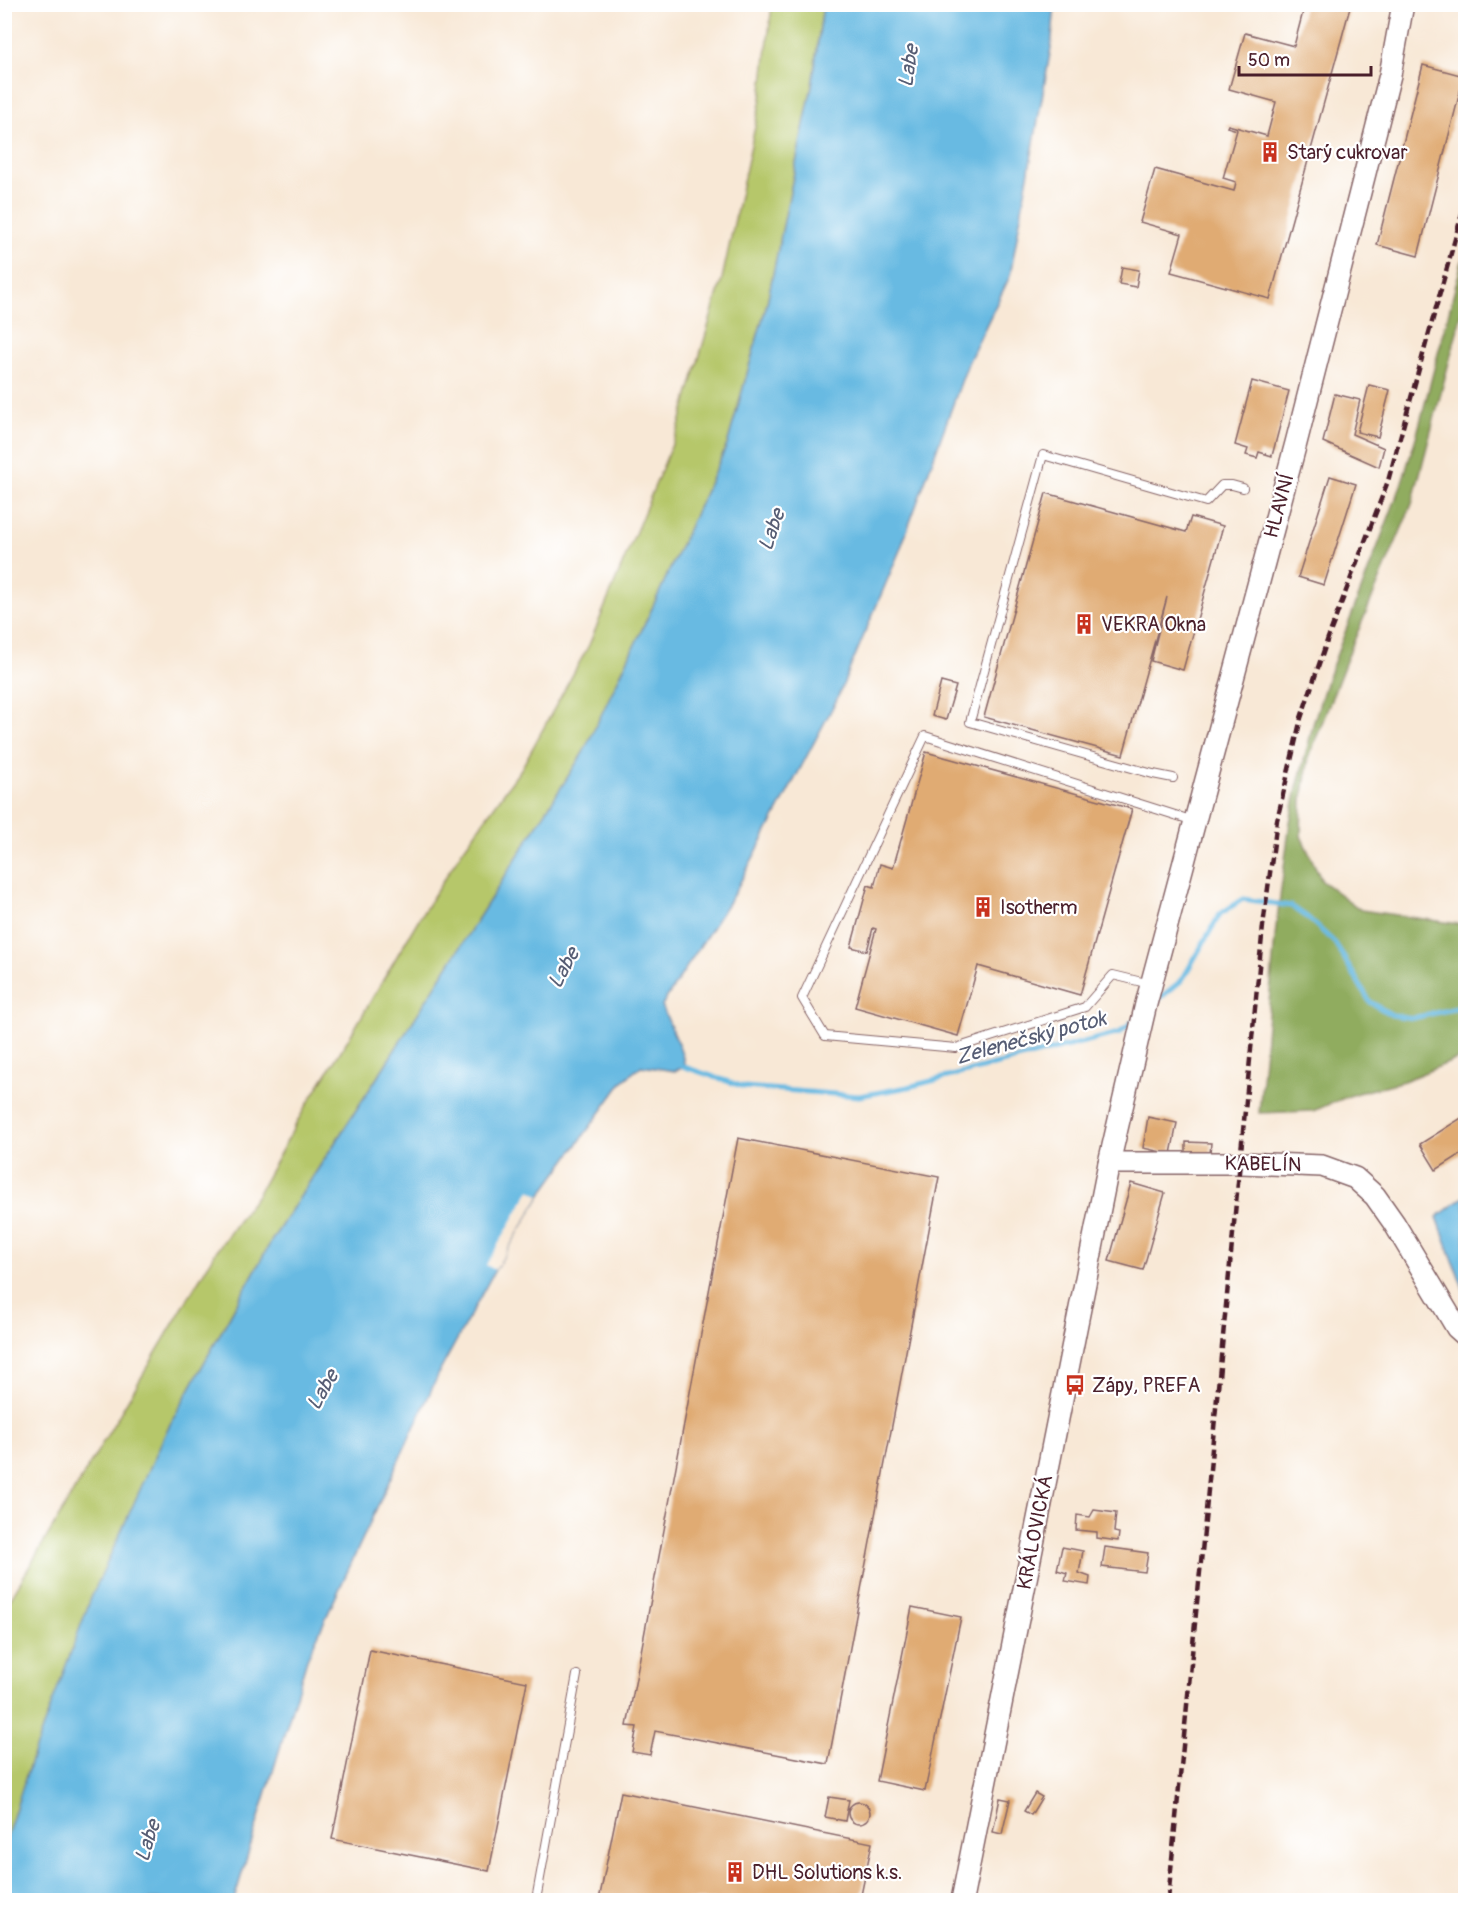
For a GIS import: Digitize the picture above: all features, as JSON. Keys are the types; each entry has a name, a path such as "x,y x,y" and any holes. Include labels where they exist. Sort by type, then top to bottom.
{"main road":[{"name":"HLAVNÍ","path":"1135,1052 1148,994 1358,202 1390,75 1403,4"},
{"name":"KRÁLOVICKÁ","path":"962,1900 1109,1163 1135,1052"},
{"name":"KABELÍN","path":"1109,1163 1241,1163 1322,1166 1355,1178 1375,1196 1395,1223 1457,1328 1466,1336"}],"lane":[{"path":"1173,778 970,722 1043,455 1206,502 1222,485 1243,488"},
{"path":"1148,994 1113,975 1085,1007 956,1048 825,1036 802,998 926,736 1195,821"},
{"path":"536,1900 577,1675"}],"green space":[{"path":"772,5 823,5 812,86 767,303 727,445 583,753 272,1240 167,1430 32,1757 5,1843 4,1613 6,1606 215,1253 257,1195 305,1108 417,922 462,851 521,769 589,645 678,430 722,279 761,99"},
{"path":"1465,250 1465,301 1412,504 1351,648 1309,757 1302,799 1301,836 1322,881 1361,910 1465,925 1465,1056 1404,1081 1354,1094 1313,1111 1259,1113 1276,927 1290,822 1297,788 1327,680 1401,485 1417,434"}],"water":[{"name":"Labe","path":"823,5 1055,5 1051,48 1010,276 968,363 900,550 837,699 735,892 662,1005 679,1046 684,1067 675,1071 641,1066 623,1081 540,1196 495,1270 441,1369 307,1659 234,1900 5,1900 5,1843 32,1757 91,1598 167,1430 272,1240 583,753 727,445 767,303 812,86"},
{"path":"1465,1196 1465,1293 1437,1217"}],"pier":[{"path":"530,1190 540,1196 495,1270 486,1265"}],"building":[{"name":"Starý cukrovar","path":"1305,4 1351,4 1270,299 1171,272 1182,234 1140,222 1155,169 1234,191 1236,182 1223,178 1237,130 1227,127 1228,125 1267,136 1276,102 1229,89 1245,33 1294,46"},
{"path":"1423,65 1464,76 1418,256 1377,245"},
{"path":"1122,267 1139,270 1136,287 1119,284"},
{"path":"1252,381 1289,391 1272,456 1259,452 1257,458 1246,455 1248,449 1235,445"},
{"path":"1369,385 1390,390 1378,437 1357,432"},
{"path":"1335,394 1360,400 1352,434 1384,448 1379,467 1323,442"},
{"path":"1330,476 1356,484 1324,585 1298,577"},
{"name":"VEKRA Okna","path":"1046,493 1186,532 1191,517 1223,526 1183,670 1151,661 1167,597 1123,755 984,717"},
{"path":"941,682 956,686 946,720 932,716"},
{"name":"Isotherm","path":"926,752 1132,809 1080,995 978,966 958,1036 855,1007 876,929 873,928 867,951 851,947 868,885 874,887 880,864 893,868"},
{"path":"1466,1115 1466,1151 1436,1170 1420,1144"},
{"path":"1148,1117 1177,1123 1171,1154 1143,1148"},
{"path":"738,1138 939,1177 828,1764 655,1731 650,1755 632,1752 637,1727 627,1726"},
{"path":"1186,1142 1211,1143 1210,1154 1186,1154"},
{"path":"1131,1183 1165,1193 1143,1270 1109,1261"},
{"path":"1094,1510 1116,1513 1114,1532 1119,1533 1118,1541 1097,1538 1097,1532 1076,1530 1077,1515 1090,1517"},
{"path":"1062,1547 1083,1551 1079,1573 1090,1577 1089,1585 1065,1581 1067,1573 1057,1570"},
{"path":"1105,1547 1148,1553 1145,1572 1102,1567"},
{"path":"912,1607 961,1617 925,1791 877,1781"},
{"path":"370,1650 527,1682 489,1871 332,1839"},
{"name":"DHL Solutions k.s.","path":"621,1792 872,1843 860,1900 599,1900"},
{"path":"1035,1793 1042,1797 1031,1815 1024,1811"},
{"path":"829,1797 849,1800 845,1821 825,1817"},
{"path":"1000,1798 1010,1800 1002,1834 993,1832"},
{"path":"859,1802 867,1805 870,1813 867,1821 859,1824 851,1821 848,1813 851,1805"}],"waterway":[{"name":"Zelenečský potok","path":"1154,1003 1182,980 1220,914 1243,899 1291,906 1307,917 1335,943 1370,1002 1392,1015 1413,1018 1466,1006"},
{"name":"Zelenečský potok","path":"679,1065 744,1087 859,1096 908,1087 1119,1033 1136,1019"}],"railway":[{"path":"1168,1900 1263,926 1277,820 1301,718 1328,638 1388,481 1466,199"}],"place":[{"name":"Starý cukrovar","path":"1270,152"},
{"name":"VEKRA Okna","path":"1084,624"},
{"name":"Isotherm","path":"983,907"},
{"name":"Zápy, PREFA","path":"1075,1385"},
{"name":"DHL Solutions k.s.","path":"735,1872"}]}
